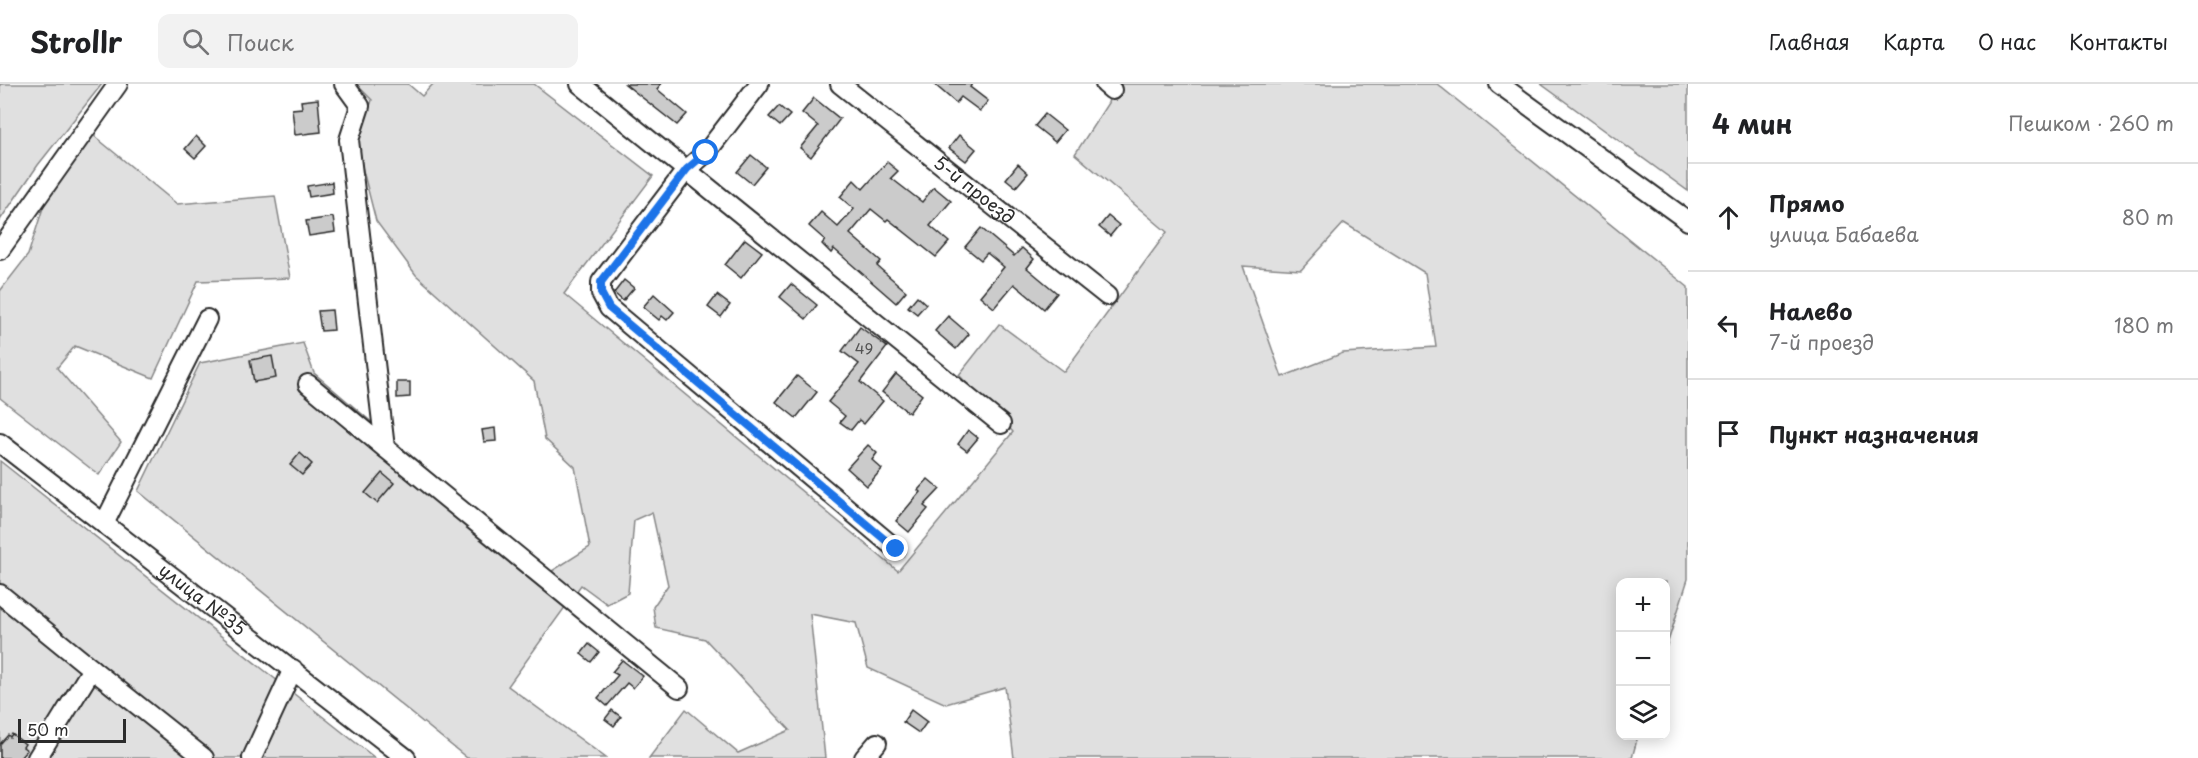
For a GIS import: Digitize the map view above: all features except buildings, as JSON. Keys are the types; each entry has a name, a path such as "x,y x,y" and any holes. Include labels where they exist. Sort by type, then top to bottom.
{"street":[{"path":"0,250 118,84"},
{"path":"344,84 360,106 349,140 385,448"},
{"path":"580,84 1001,424"},
{"path":"759,84 706,153 687,169 601,282 601,293 609,308 896,549"},
{"name":"5-й проезд","path":"840,84 1107,296"},
{"path":"1499,84 1688,221"},
{"path":"104,524 207,319"},
{"path":"308,384 678,688"},
{"name":"улица №35","path":"0,443 406,758"},
{"path":"0,594 204,758"},
{"path":"37,758 92,669"},
{"path":"252,758 293,669"},
{"path":"864,758 878,743"}],"shaded area":[{"path":"0,84 102,84 38,165 0,220"},
{"path":"356,84 408,84 422,96 433,84 534,84 653,176 564,294 898,571 1013,432 959,375 999,324 1064,372 1167,232 1075,154 1108,103 1113,84 1437,84 1688,287 1688,579 1670,635 1670,578 1616,578 1616,740 1637,740 1632,758 1014,758 1005,687 946,704 868,668 856,623 810,614 825,758 649,758 686,709 738,753 790,730 705,639 656,628 653,607 668,585 652,512 634,520 628,593 607,604 581,585 508,686 606,758 467,758 138,491 200,363 303,343 314,373 549,573 590,547 575,467 545,439 534,381 416,275 376,221 357,147 372,100","holes":["1344,223 1425,273 1436,347 1343,353 1282,377 1243,266 1301,270"]},
{"path":"1541,84 1688,84 1688,191"},
{"path":"93,135 177,204 275,196 290,278 198,281 153,378 75,346 57,368 121,442 99,475 0,398 0,291 28,255 48,192"},
{"path":"0,461 375,758 0,758"}],"route":[{"path":"706,153 687,169 601,282 601,293 609,308 896,549"}]}
